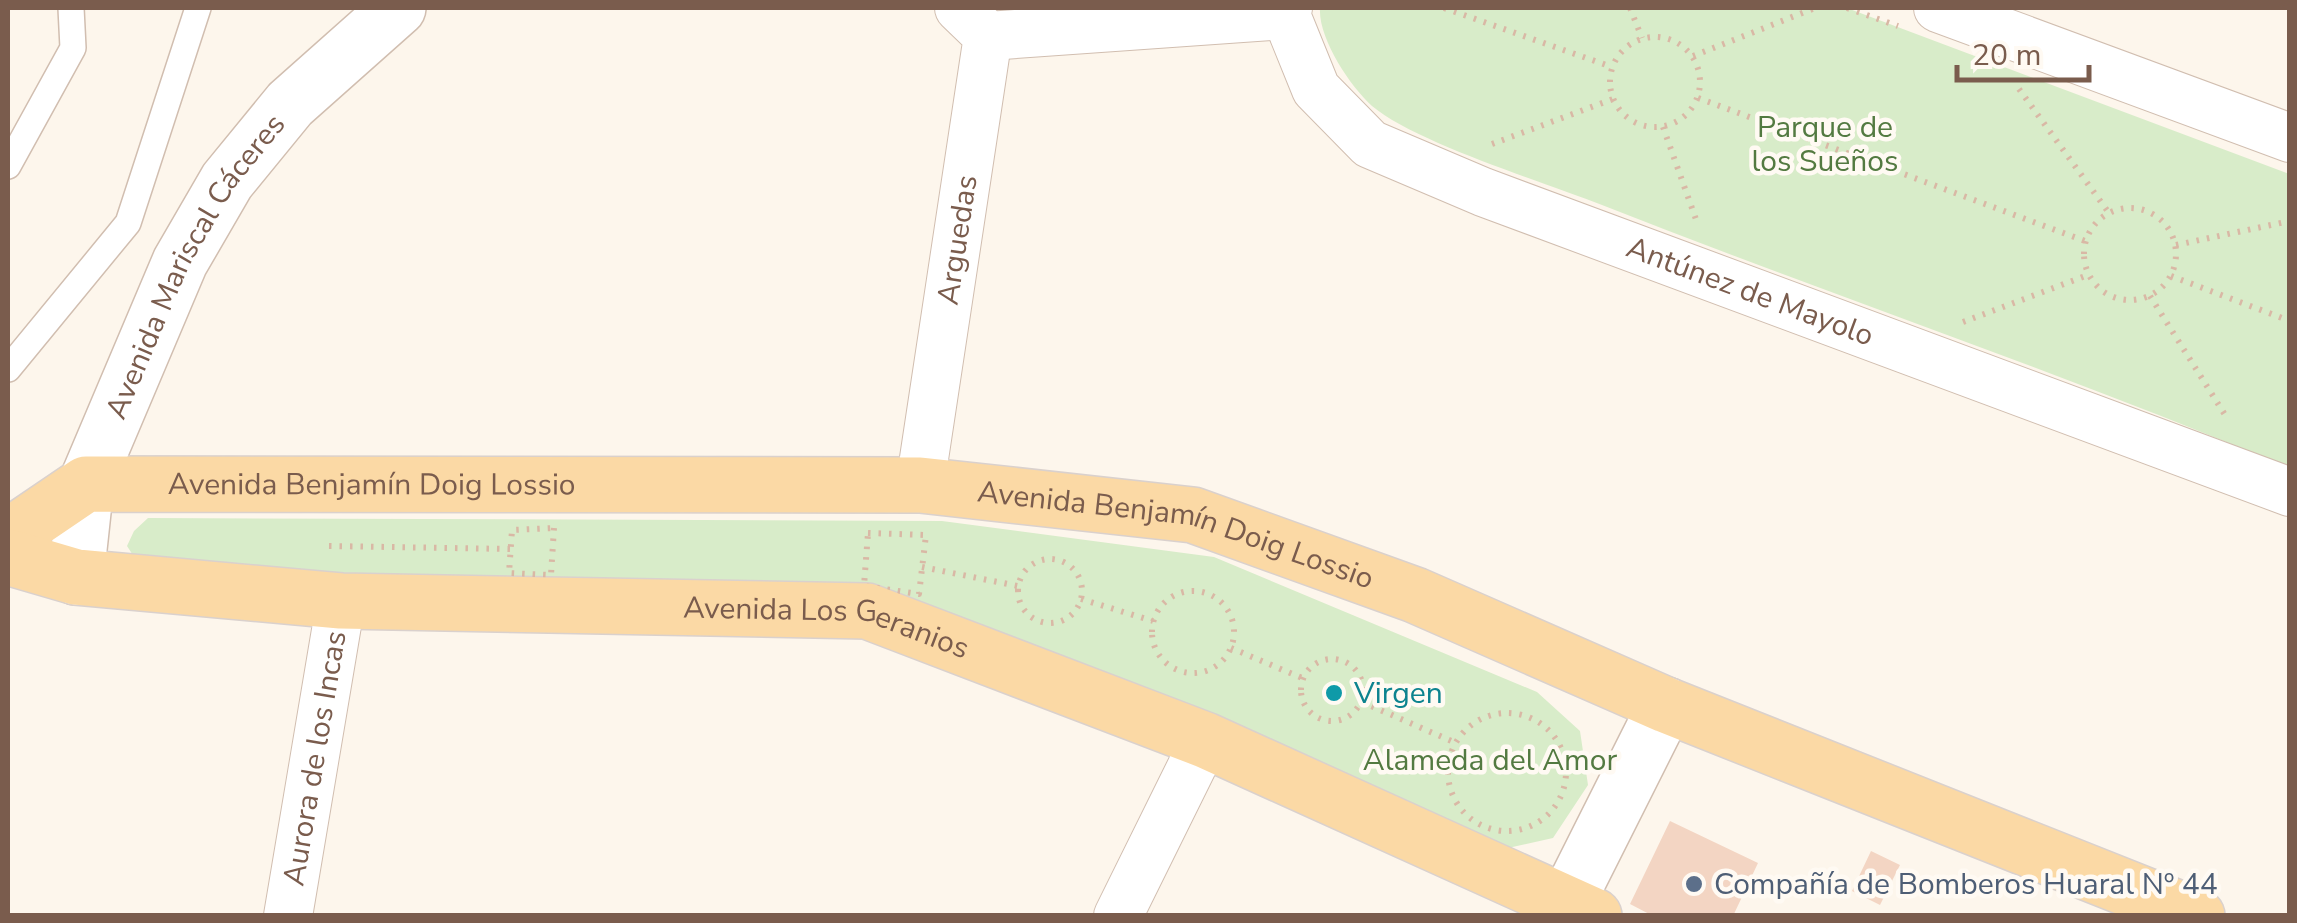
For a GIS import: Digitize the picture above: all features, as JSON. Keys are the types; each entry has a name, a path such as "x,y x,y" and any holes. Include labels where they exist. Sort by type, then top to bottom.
{"main road":[{"name":"Avenida Benjamín Doig Lossio","path":"86,484 920,485 1194,514 1414,595 1666,705 2197,916"},
{"path":"8,537 86,484"},
{"name":"Avenida Los Geranios","path":"8,557 76,577 340,601 867,612 1205,740 1573,911"}],"street":[{"name":"Avenida Mariscal Cáceres","path":"76,577 86,484 180,262 227,181 290,104 398,8"},
{"path":"1938,8 2290,138"},
{"path":"973,22 1287,11"},
{"name":"Antúnez de Mayolo","path":"1287,11 1316,89 1370,144 1482,192 2290,492"},
{"name":"Arguedas","path":"920,485 973,22"},
{"name":"Aurora de los Incas","path":"288,916 340,601"},
{"path":"1573,911 1666,705"},
{"path":"1118,916 1205,740"}],"lane":[{"path":"8,166 73,48 71,8"},
{"path":"8,368 128,223 198,8"}],"path":[{"path":"1444,8 1612,68"},
{"path":"1630,8 1642,38"},
{"path":"1693,56 1815,8"},
{"path":"1642,38 1670,39 1693,56 1700,69 1698,98 1678,121 1663,127 1632,122 1613,98 1612,68 1629,44 1642,38"},
{"path":"2014,81 2109,213"},
{"path":"1488,146 1613,98"},
{"path":"1698,98 2086,241"},
{"path":"1663,127 1699,228"},
{"path":"2122,208 2150,212 2162,220 2176,245 2172,276 2150,296 2122,300 2096,287 2088,275 2086,241 2098,220 2109,213 2122,208"},
{"path":"2176,245 2290,221"},
{"path":"1954,325 2088,275"},
{"path":"2172,276 2290,322"},
{"path":"2150,296 2238,434"},
{"path":"868,532 926,534 922,567 919,594 864,586 868,532"},
{"path":"1052,558 1078,576 1081,599 1063,620 1042,622 1024,611 1018,586 1032,564 1052,558"},
{"path":"922,567 1018,586"},
{"path":"1198,590 1212,594 1231,614 1235,627 1231,648 1208,671 1181,672 1159,656 1153,644 1153,622 1172,596 1198,590"},
{"path":"1081,599 1153,622"},
{"path":"1231,648 1302,678"},
{"path":"1302,678 1322,660 1342,660 1359,672 1362,702"},
{"path":"1302,678 1304,704 1318,719 1338,721 1362,702"},
{"path":"1362,702 1456,743"},
{"path":"1522,714 1539,722 1554,734 1567,769 1557,806 1544,819 1510,832 1475,823 1452,796 1448,778 1456,743 1484,718 1522,714"}],"green space":[{"name":"Parque de los Sueños","path":"1320,8 1847,8 2289,174 2289,468 2118,399 1418,134 1372,106 1354,86 1330,47"},
{"name":"Alameda del Amor","path":"148,518 942,521 1214,557 1537,692 1580,731 1588,785 1553,838 1499,850 926,609 140,566 127,546 134,531"}],"building":[{"name":"Compañía de Bomberos Huaral Nº 44","path":"1670,821 1758,863 1733,916 1653,916 1630,904"},
{"path":"1871,851 1900,865 1880,905 1852,891"}],"place":[{"name":"Virgen","path":"1334,693"},
{"name":"Compañía de Bomberos Huaral Nº 44","path":"1694,884"}]}
